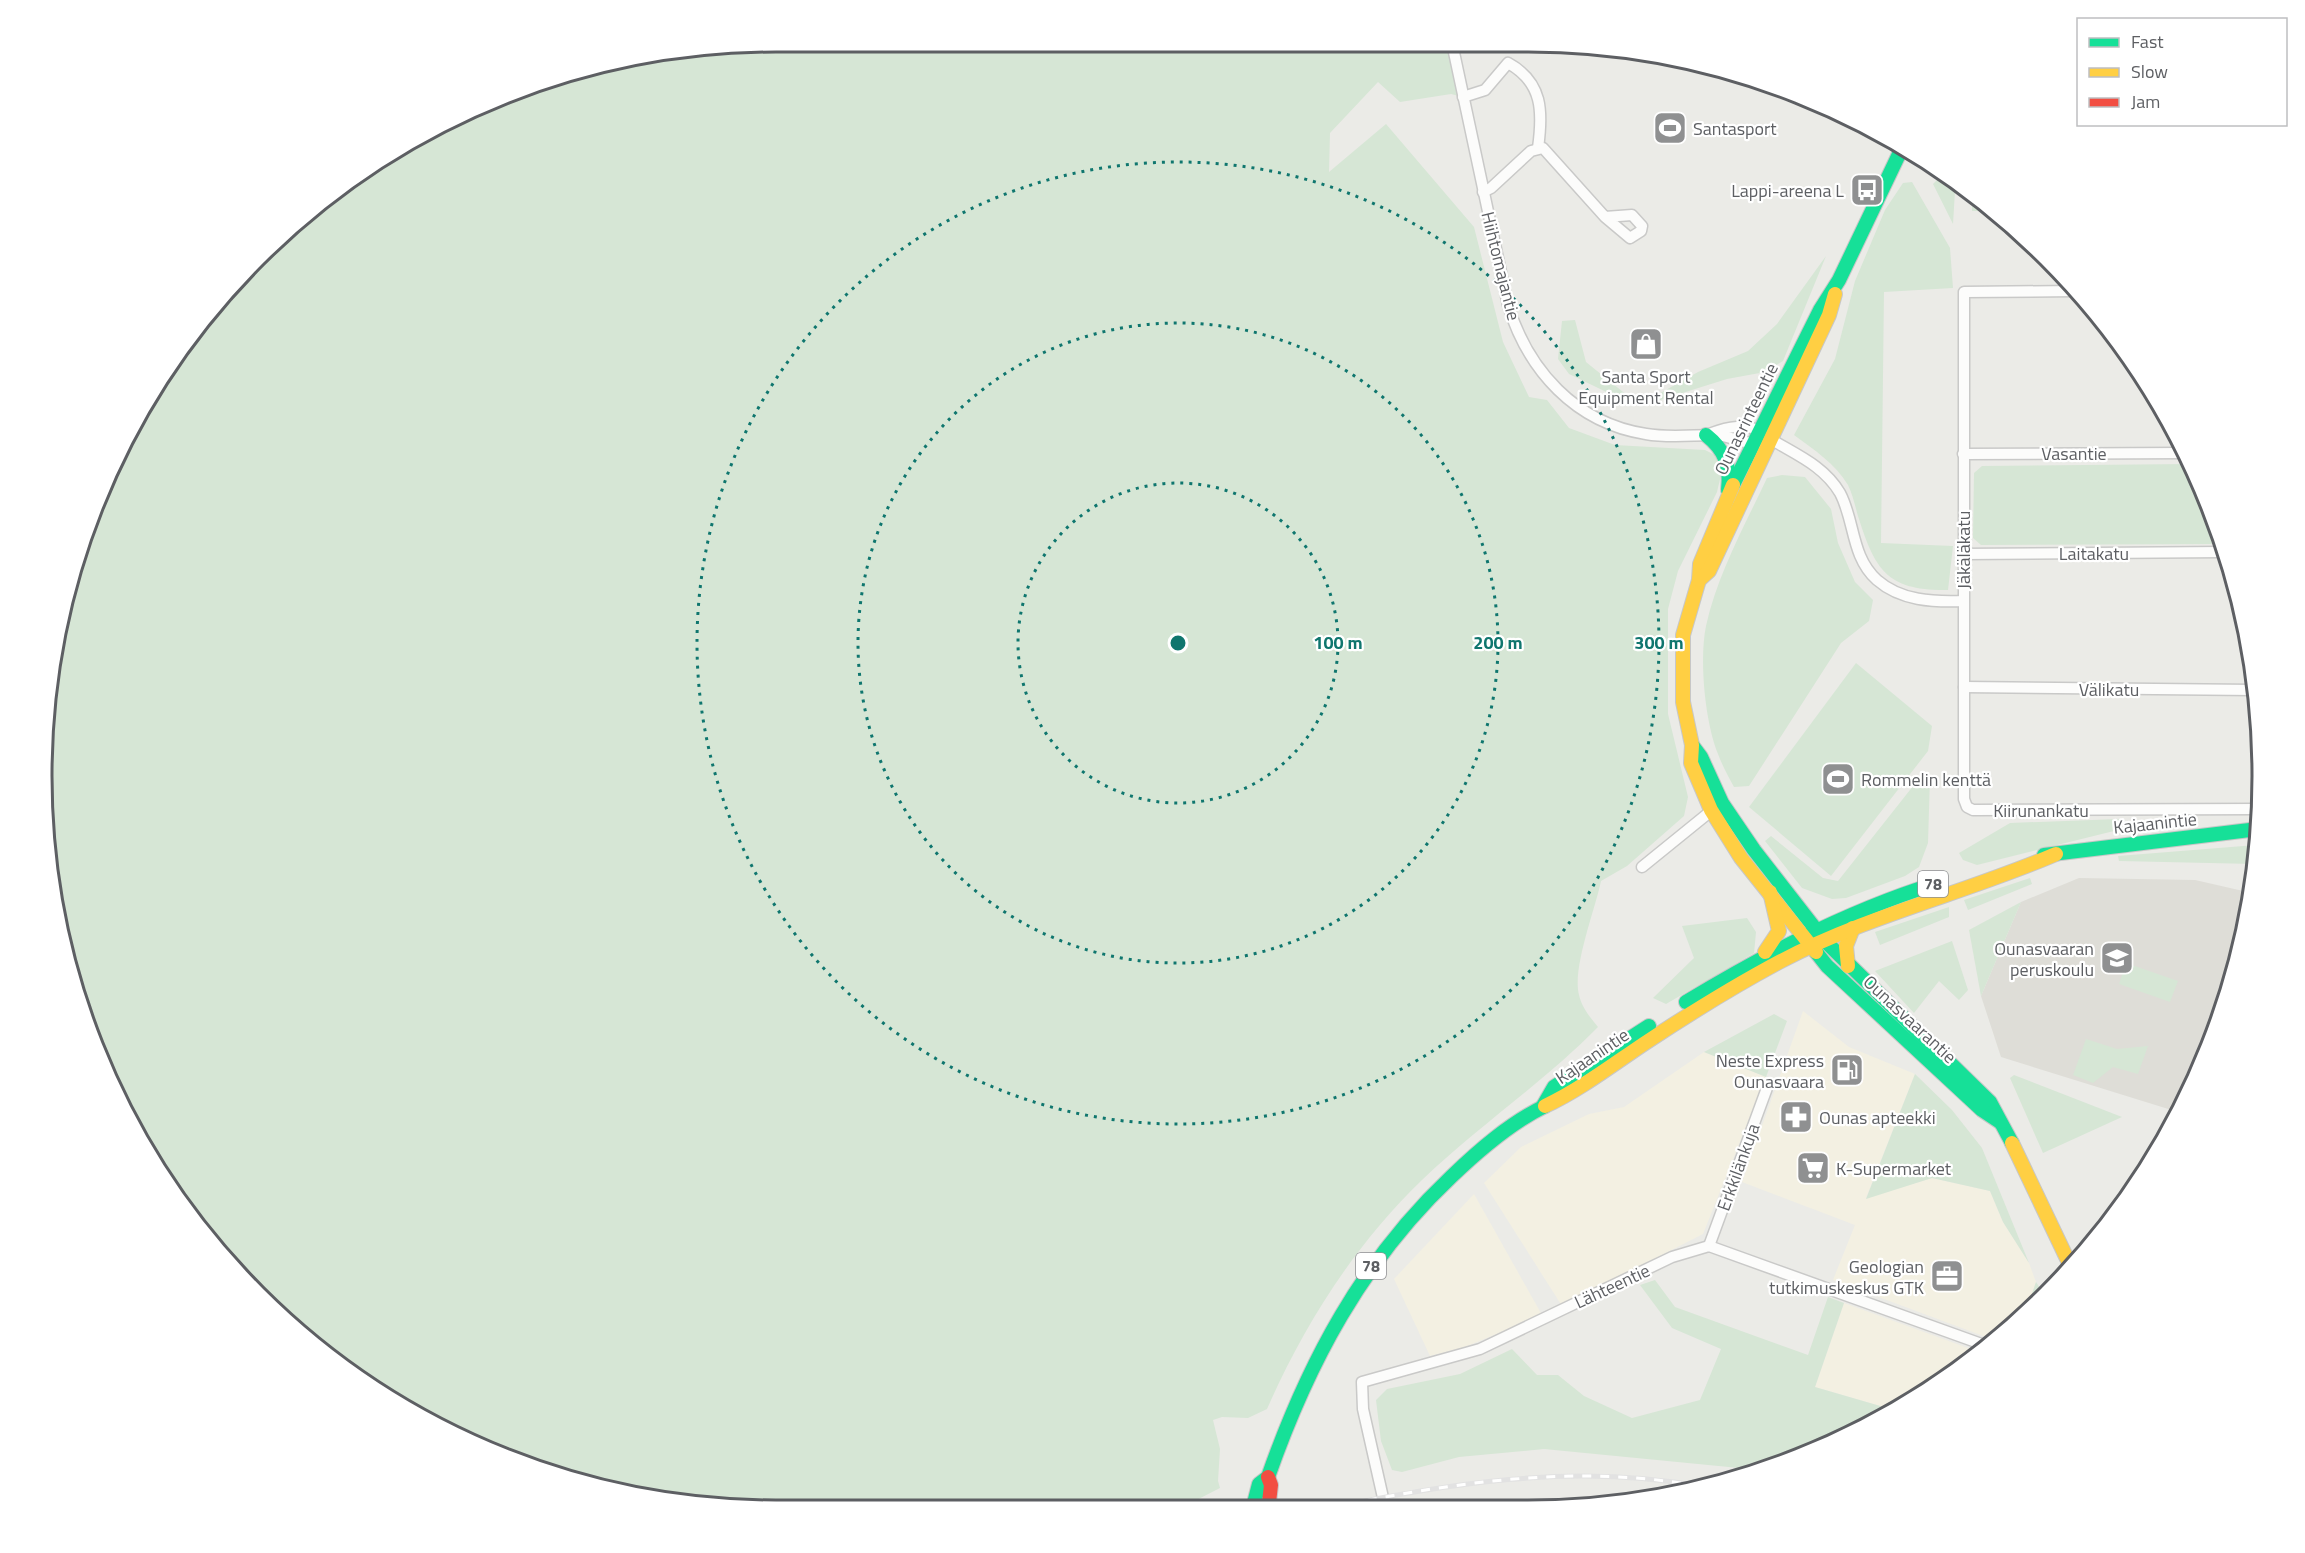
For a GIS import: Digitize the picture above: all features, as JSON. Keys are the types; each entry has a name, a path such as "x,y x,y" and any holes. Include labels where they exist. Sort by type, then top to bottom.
{"main road":[{"name":"Ounasrinteentie","path":"1699,580 1709,571 1820,310 1839,280 1899,154"},
{"path":"1706,435 1724,450 1727,457 1730,482 1727,499"},
{"name":"Ounasrinteentie","path":"1765,435 1752,444 1700,564 1699,580 1683,635 1681,669 1692,746 1701,757 1717,807 1741,858 1770,892 1806,941"},
{"name":"Ounasrinteentie","path":"1717,807 1754,850 1819,935"},
{"name":"Kajaanintie","path":"1543,1106 1576,1090 1703,1005 1806,941 1910,892 2019,857 2250,830"},
{"name":"Kajaanintie","path":"1819,935 1853,927 1912,903 2033,865 2056,854"},
{"path":"1763,954 1779,931 1770,892"},
{"path":"1848,966 1846,946 1853,927"},
{"name":"Ounasvaarantie","path":"1819,935 1938,1053 1981,1091 1995,1109 2068,1260"},
{"name":"Kajaanintie","path":"1543,1106 1554,1087 1763,954 1806,941"},
{"name":"Ounasvaarantie","path":"1806,941 1827,966 1930,1063 1982,1110 2000,1122"},
{"name":"78","path":"1270,1500 1271,1492 1268,1477 1299,1392 1320,1346 1354,1287 1413,1213 1434,1191 1514,1124 1543,1106"},
{"name":"78","path":"1255,1500 1259,1484 1268,1477"}],"street":[{"name":"Hiihtomajantie","path":"1454,52 1514,324 1543,375 1571,403 1619,428 1650,435 1733,436 1752,444"},
{"path":"1463,97 1485,90 1508,63 1524,73 1534,85 1538,99 1541,132 1539,148"},
{"path":"1483,192 1531,151 1543,148 1605,217"},
{"name":"Jäkäläkatu","path":"1967,807 1964,799 1964,292 2065,291"},
{"name":"Hiihtomajantie","path":"1706,435 1725,428 1765,435"},
{"path":"1765,435 1802,456 1831,480 1846,510 1856,547 1864,565 1875,579 1900,594 1921,600 1963,602"},
{"name":"Vasantie","path":"1963,454 2176,453"},
{"name":"Laitakatu","path":"1963,554 2217,552"},
{"name":"Välikatu","path":"1964,687 2247,690"},
{"path":"1642,867 1717,807"},
{"name":"Kiirunankatu","path":"1967,807 1973,810 2251,808"},
{"name":"Erkkilänkuja","path":"1709,1246 1767,1088"},
{"path":"1709,1246 1979,1343"},
{"name":"Lähteentie","path":"1384,1500 1363,1409 1362,1382 1480,1349 1672,1257 1709,1246"}],"shaded area":[{"name":"Ounasvaaran peruskoulu","path":"2079,878 2195,880 2243,891 2228,964 2214,1009 2197,1054 2171,1110 2001,1057 1981,996 2021,902"},
{"path":"1803,1011 1849,1047 1915,1074 1866,1198 1932,1178 1990,1191 2003,1222 2029,1263 2036,1282 2031,1297 1986,1337 1833,1280 1855,1225 1742,1182"},
{"path":"1704,1052 1766,1077 1703,1234 1562,1306 1484,1183 1521,1147 1589,1114 1624,1107"},
{"path":"1474,1194 1542,1315 1465,1347 1430,1356 1394,1279"},
{"path":"1844,1303 1971,1349 1885,1407 1815,1387"}],"green space":[{"path":"776,52 1454,52 1463,97 1451,94 1400,102 1378,82 1330,133 1329,172 1386,124 1474,227 1503,342 1529,397 1547,400 1569,428 1615,445 1705,450 1719,457 1721,475 1717,492 1678,571 1668,609 1668,714 1688,797 1684,816 1627,866 1601,881 1581,955 1578,984 1582,1004 1598,1027 1555,1067 1443,1160 1397,1205 1333,1287 1298,1346 1267,1409 1248,1418 1222,1417 1213,1420 1220,1449 1218,1481 1220,1488 1197,1500 729,1499 635,1487 544,1462 456,1426 414,1404 336,1351 299,1321 232,1254 202,1217 149,1138 127,1097 91,1009 66,918 59,871 52,776 54,729 66,635 77,589 91,544 127,456 149,414 202,336 232,299 299,232 336,202 414,149 499,108 589,77 635,66 729,54"},
{"path":"1939,181 1955,192 1953,224 1933,184"},
{"path":"1912,182 1950,248 1953,288 1884,292 1881,543 1953,546 1948,590 1911,586 1886,574 1864,535 1851,493 1843,477 1824,457 1794,435 1835,359 1855,281 1885,210 1903,183"},
{"path":"1972,204 1980,211 1972,211"},
{"path":"1826,256 1783,361 1765,372 1727,379 1660,400 1638,402 1621,399 1569,374 1558,359 1562,321 1575,320 1586,362 1628,396 1655,396 1698,372 1748,351 1777,324"},
{"path":"2182,464 2214,544 1981,545 1973,538 1974,473 1982,466"},
{"path":"1782,475 1805,477 1831,509 1838,543 1855,582 1873,600 1869,621 1841,643 1749,786 1734,787 1713,741 1704,691 1703,656 1706,626 1724,569 1767,478"},
{"name":"Rommelin kenttä","path":"1856,663 1932,726 1928,751 1831,876 1749,807"},
{"path":"1921,776 1930,777 1928,843 1919,867 1905,876 1846,898 1832,899 1802,888 1765,841 1771,836 1823,878 1838,881"},
{"path":"2119,819 2118,830 1977,865 1963,860 1959,853 2010,823"},
{"path":"2249,846 2247,864 2119,861 2118,856"},
{"path":"2030,878 2032,884 1968,910 1964,900"},
{"path":"2021,902 1981,996 1969,930"},
{"path":"1949,907 1949,917 1880,945 1875,932"},
{"path":"1747,918 1756,932 1754,953 1666,1004 1653,998 1694,958 1682,926"},
{"path":"1952,941 1968,990 1959,1000 1939,981 1914,1013 1875,971"},
{"path":"2126,963 2178,981 2170,1002 2119,984"},
{"path":"1774,1014 1787,1021 1766,1077 1704,1052"},
{"path":"2086,1039 2117,1049 2148,1046 2138,1074 2113,1067 2093,1083 2073,1075"},
{"path":"1915,1074 1952,1110 1982,1148 2029,1263 2003,1222 1990,1191 1932,1178 1866,1199"},
{"path":"2014,1075 2122,1117 2043,1153 2010,1078"},
{"path":"1655,1280 1675,1307 1808,1355 1828,1297 1844,1303 1815,1387 1885,1407 1806,1445 1740,1468 1544,1449 1459,1457 1402,1472 1392,1470 1381,1441 1376,1400 1387,1389 1460,1374 1512,1349 1537,1375 1558,1375 1584,1396 1632,1418 1700,1400 1721,1349 1672,1328 1640,1285"},
{"path":"2036,1282 2040,1288 2031,1297"}],"railway":[{"path":"1368,1500 1460,1485 1558,1476 1606,1476 1683,1484"}],"traffic: fast":[{"path":"1733,485 1820,310 1839,280 1899,154"},
{"path":"1706,435 1718,447 1725,459 1729,473 1728,490"},
{"path":"1692,745 1701,757 1722,803 1754,850 1824,940 1990,1102 2012,1143"},
{"path":"2044,855 2250,830"},
{"path":"1686,1002 1799,939 1858,912 1919,889"},
{"path":"1816,952 1827,966 1982,1110 2000,1122"},
{"path":"1543,1106 1554,1087 1649,1026"},
{"path":"1255,1500 1259,1484 1268,1477 1301,1394 1320,1354 1341,1316 1390,1243 1419,1209 1473,1157 1519,1120 1545,1106"}],"traffic: slow":[{"path":"1699,580 1709,571 1829,315 1835,294"},
{"path":"1733,485 1700,564 1699,580 1683,635 1683,702 1692,745 1691,763 1711,810 1741,858 1816,952"},
{"path":"1545,1106 1584,1084 1746,980 1781,961 1848,930 2056,854"},
{"path":"1765,952 1779,931 1770,892"},
{"path":"1848,966 1846,946 1853,928"},
{"path":"2012,1143 2068,1260"}],"traffic: jam":[{"path":"1268,1477 1271,1485 1269,1500"}],"place":[{"name":"Santasport","path":"1670,128"},
{"name":"Lappi-areena L","path":"1867,190"},
{"name":"Santa Sport Equipment Rental","path":"1646,344"},
{"name":"Rommelin kenttä","path":"1838,779"},
{"name":"Ounasvaaran peruskoulu","path":"2117,958"},
{"name":"Neste Express Ounasvaara","path":"1847,1070"},
{"name":"Ounas apteekki","path":"1796,1117"},
{"name":"K-Supermarket","path":"1813,1168"},
{"name":"Geologian tutkimuskeskus GTK","path":"1947,1276"}]}
